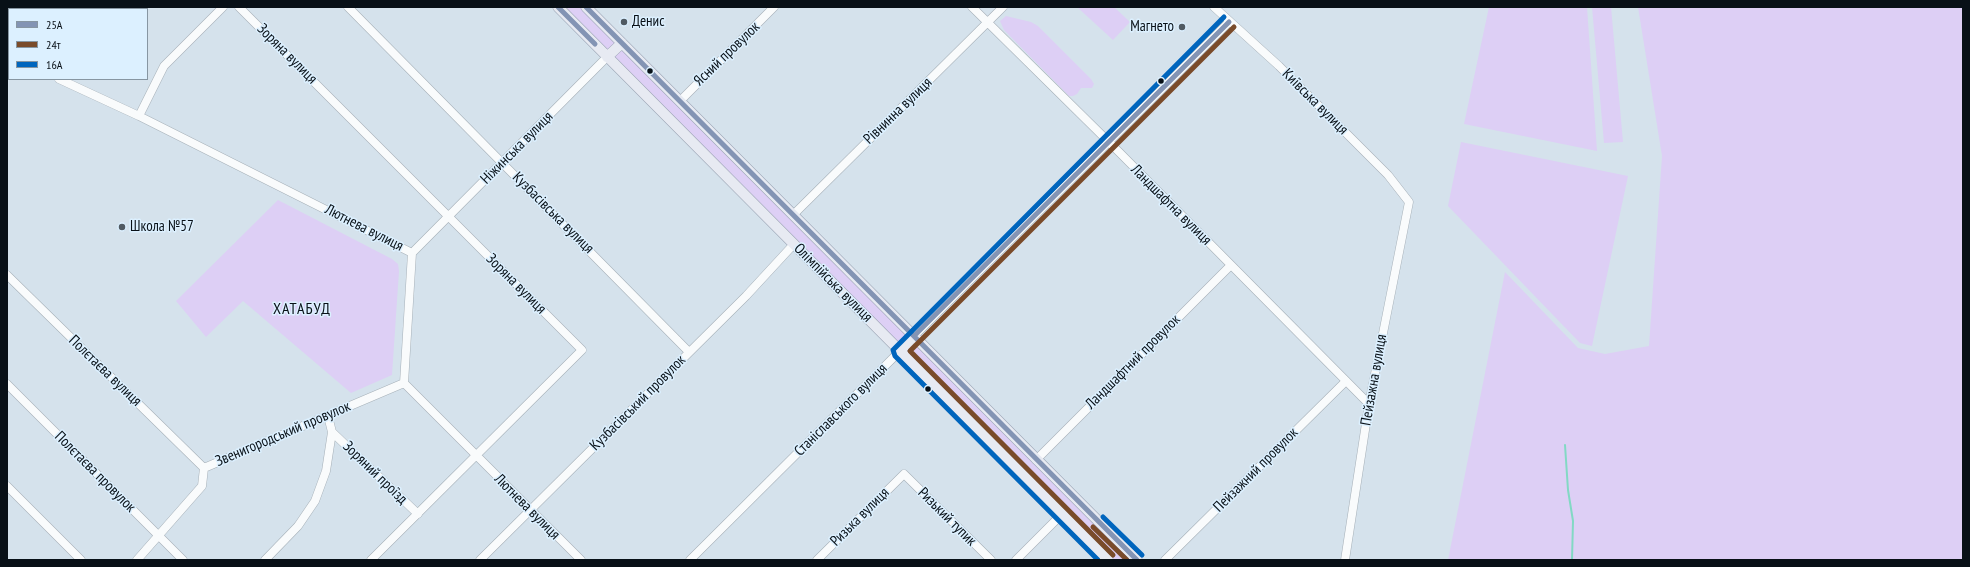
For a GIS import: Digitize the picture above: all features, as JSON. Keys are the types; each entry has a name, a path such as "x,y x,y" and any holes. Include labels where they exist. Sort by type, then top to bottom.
{"main road":[{"name":"Олімпійська вулиця","path":"558,7 1063,513 1108,560"},
{"name":"Олімпійська вулиця","path":"586,7 1137,560"},
{"name":"Ніжинська вулиця","path":"608,57 622,43"},
{"name":"Станіславського вулиця","path":"900,351 914,336"}],"street":[{"path":"139,116 164,66 223,7"},
{"name":"Зоряна вулиця","path":"239,7 582,350 372,560"},
{"name":"Кузбасівська вулиця","path":"348,7 503,162 689,352"},
{"name":"Ясний провулок","path":"680,101 774,7"},
{"name":"Ландшафтна вулиця","path":"972,7 1109,142 1369,404"},
{"name":"Рівнинна вулиця","path":"793,216 1003,7"},
{"name":"Київська вулиця","path":"1214,7 1279,66 1358,144 1388,175 1409,202"},
{"name":"Станіславського вулиця","path":"914,336 1229,22"},
{"name":"Ніжинська вулиця","path":"412,253 608,57"},
{"name":"Лютнева вулиця","path":"62,80 139,116 412,253 404,383 581,560"},
{"name":"Пейзажна вулиця","path":"1345,560 1369,404 1409,202"},
{"name":"Кузбасівський провулок","path":"480,560 746,296 794,244"},
{"name":"Ландшафтний провулок","path":"1036,460 1231,265"},
{"name":"Полєтаєва вулиця","path":"7,275 204,468"},
{"name":"Станіславського вулиця","path":"690,560 900,351"},
{"name":"Пейзажний провулок","path":"1165,560 1346,381"},
{"name":"Звенигородський провулок","path":"137,560 202,486 204,468 404,383"},
{"name":"Полєтаєва провулок","path":"7,384 183,560"},
{"path":"265,560 298,526 315,501 326,471 332,432 328,416"},
{"name":"Зоряний проїзд","path":"332,432 418,514"},
{"name":"Ризька вулиця","path":"817,560 904,474"},
{"name":"Ризький тупик","path":"904,474 991,560"},
{"path":"7,486 80,560"},
{"path":"1016,560 1063,513"}],"shaded area":[{"path":"558,7 587,7 1136,560 1108,560"},
{"path":"1077,7 1114,7 1130,22 1113,40"},
{"path":"1489,7 1587,7 1597,151 1464,124"},
{"path":"1592,7 1611,7 1623,142 1604,143"},
{"path":"1638,7 1963,7 1963,560 1448,560 1505,272 1578,348 1605,354 1649,346 1662,156"},
{"path":"1006,16 1031,22 1038,26 1091,79 1094,84 1092,88 1081,88 1077,94 1069,96 1004,30 1000,21"},
{"path":"1461,142 1628,176 1592,346 1580,343 1448,206"},
{"path":"278,200 392,259 398,264 399,271 392,375 351,393 243,301 206,337 176,301"}],"waterway":[{"path":"1565,445 1568,490 1573,521 1572,560"}],"transit line":[{"name":"25А","path":"558,7 595,44"},
{"name":"25А","path":"586,7 1137,560"},
{"name":"16А","path":"1098,560 895,356 893,350 1224,17"},
{"name":"25А","path":"914,336 1229,22"},
{"name":"24т","path":"1113,555 910,351 1234,27"},
{"name":"16А","path":"1103,517 1142,555"},
{"name":"24т","path":"1093,527 1127,560"}],"place":[{"name":"Денис","path":"624,22"},
{"name":"Магнето","path":"1182,27"},
{"name":"Школа №57","path":"122,227"}],"district":[{"name":"ХАТАБУД","path":"302,309"}]}
